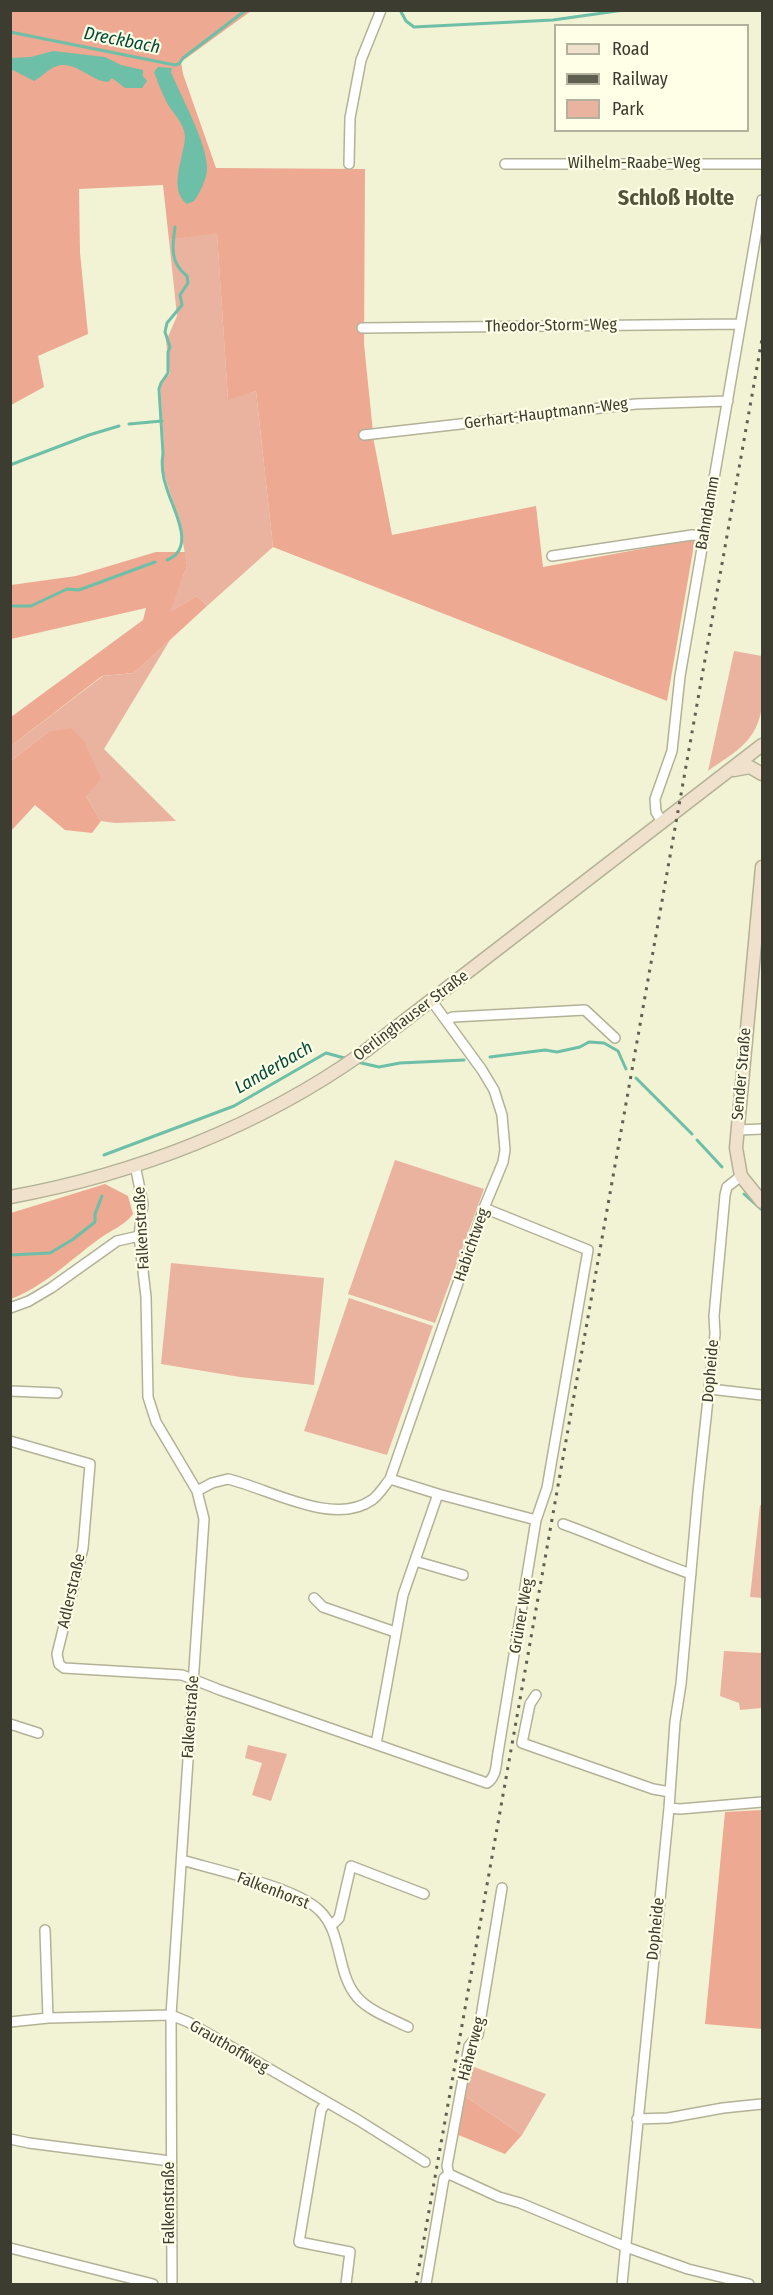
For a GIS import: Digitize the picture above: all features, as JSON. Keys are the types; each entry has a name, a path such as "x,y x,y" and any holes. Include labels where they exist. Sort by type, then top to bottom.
{"main road":[{"name":"Oerlinghauser Straße","path":"10,1197 135,1165 230,1129 278,1106 342,1068 762,745"},
{"path":"730,771 750,767 762,774"},
{"name":"Sender Straße","path":"762,867 736,1148 741,1176 762,1202"}],"street":[{"path":"349,164 350,118 361,60 381,10"},
{"name":"Wilhelm-Raabe-Weg","path":"505,164 762,164"},
{"name":"Bahndamm","path":"663,823 656,812 655,799 672,752 680,676 762,200"},
{"name":"Theodor-Storm-Weg","path":"362,328 740,324"},
{"name":"Gerhart-Hauptmann-Weg","path":"364,435 636,404 728,401"},
{"path":"552,556 692,535 705,537"},
{"name":"Habichtweg","path":"197,1491 212,1483 228,1479 324,1510 351,1510 373,1499 390,1479 504,1156 502,1114 494,1090 431,1000"},
{"path":"446,1020 453,1017 585,1010 615,1038"},
{"path":"738,1130 762,1129"},
{"name":"Falkenstraße","path":"135,1165 143,1204 139,1236 146,1297 148,1397 156,1422 197,1491 204,1519 171,2015 172,2284"},
{"name":"Dopheide","path":"622,2284 669,1808 675,1722 681,1684 710,1389 715,1334 714,1316 727,1187 741,1176"},
{"name":"Grüner Weg","path":"193,1678 220,1690 487,1783 494,1777 536,1520 547,1488 588,1250 484,1208"},
{"path":"10,1308 29,1301 51,1288 117,1241 139,1236"},
{"path":"710,1389 762,1395"},
{"path":"10,1391 57,1392"},
{"name":"Adlerstraße","path":"10,1441 90,1464 83,1548 57,1654 59,1664 64,1668 73,1669 182,1675 193,1678"},
{"path":"390,1479 536,1520"},
{"path":"376,1744 403,1595 438,1494"},
{"path":"563,1524 691,1574"},
{"path":"415,1560 463,1575"},
{"path":"314,1598 323,1607 395,1632"},
{"path":"536,1695 530,1704 522,1743 653,1789 670,1792"},
{"path":"10,1725 38,1733"},
{"path":"669,1808 762,1802"},
{"name":"Falkenhorst","path":"182,1860 265,1884 302,1899 319,1910 331,1926 348,1982 357,1997 368,2006 408,2027"},
{"path":"331,1926 339,1918 351,1866 424,1894"},
{"name":"Häherweg","path":"426,2284 444,2178 449,2175 447,2166 470,2046 478,2036 502,1888"},
{"path":"45,1930 48,2018"},
{"name":"Grauthoffweg","path":"10,2022 48,2018 171,2015 188,2022 425,2162"},
{"path":"326,2103 321,2110 299,2242 350,2252 346,2284"},
{"path":"637,2119 668,2118 762,2104"},
{"path":"10,2139 170,2161"},
{"path":"449,2175 488,2193 520,2203 626,2247 688,2269 749,2284"},
{"path":"10,2248 153,2284"}],"green space":[{"path":"217,232 228,399 256,391 273,547 207,606 197,596 169,613 187,566 180,525 162,467 164,448 160,382 170,374 166,341 177,316 169,240"},
{"path":"170,640 104,749 176,821 115,823 101,821 48,732 11,761 11,746 103,676 134,673"},
{"path":"734,651 762,656 763,701 761,712 753,733 746,742 708,771"},
{"path":"395,1160 484,1189 435,1323 348,1294"},
{"path":"171,1263 324,1278 314,1385 240,1377 161,1364"},
{"path":"349,1298 433,1326 387,1455 304,1431"},
{"path":"760,1505 762,1506 762,1598 750,1597"},
{"path":"724,1651 762,1653 762,1708 740,1710 739,1703 720,1696"},
{"path":"248,1745 287,1754 271,1801 252,1795 262,1763 245,1758"},
{"path":"469,2065 546,2094 522,2135 463,2095"}],"shaded area":[{"path":"11,11 251,11 181,62 183,74 216,168 365,169 364,344 374,442 392,535 536,506 543,567 695,539 667,701 273,547 256,391 228,400 217,233 169,240 163,185 79,189 80,253 88,334 38,356 44,387 11,405"},
{"path":"156,552 185,552 187,566 170,612 197,596 207,606 134,673 102,676 11,746 11,717 143,620 146,608 11,639 11,585 76,576"},
{"path":"71,728 84,741 101,779 86,796 101,821 92,833 65,830 35,805 11,831 11,761 48,732"},
{"path":"105,1184 128,1196 133,1214 126,1222 99,1239 46,1280 11,1299 11,1213"},
{"path":"762,1810 762,2029 705,2024 725,1812"},
{"path":"463,2095 522,2135 505,2154 456,2134"}],"water":[{"path":"53,51 105,57 121,65 143,70 143,76 147,81 142,88 125,88 112,78 108,82 101,81 68,65 61,65 54,67 34,81 11,69 11,58 31,57"},
{"path":"158,67 172,68 171,72 199,134 206,159 207,170 202,186 194,201 187,204 181,198 178,190 184,131 160,88 154,72"}],"waterway":[{"name":"Dreckbach","path":"10,32 175,65 246,10"},
{"name":"Dreckbach","path":"400,10 406,21 414,27 553,20 624,10"},
{"path":"167,560 176,554 182,538 163,471 159,389 168,373 170,347 165,332 167,323 182,305 180,295 188,283 187,276 175,260 173,241 175,227"},
{"path":"129,424 162,421"},
{"path":"10,465 119,426"},
{"path":"10,606 31,606 67,589 79,590 155,562"},
{"name":"Landerbach","path":"490,1057 545,1050 557,1052 580,1047 589,1042 604,1043 618,1051 626,1069"},
{"name":"Landerbach","path":"104,1155 234,1106 326,1053 348,1059"},
{"name":"Landerbach","path":"357,1062 379,1067 400,1063 464,1060"},
{"name":"Landerbach","path":"636,1078 692,1134"},
{"name":"Landerbach","path":"697,1140 722,1167"},
{"name":"Landerbach","path":"744,1194 762,1210"},
{"name":"Landerbach","path":"10,1255 50,1253 72,1240 95,1222 95,1214 102,1196"}],"railway":[{"path":"416,2284 762,339"}],"district":[{"name":"Schloß Holte","path":"676,199"}]}
